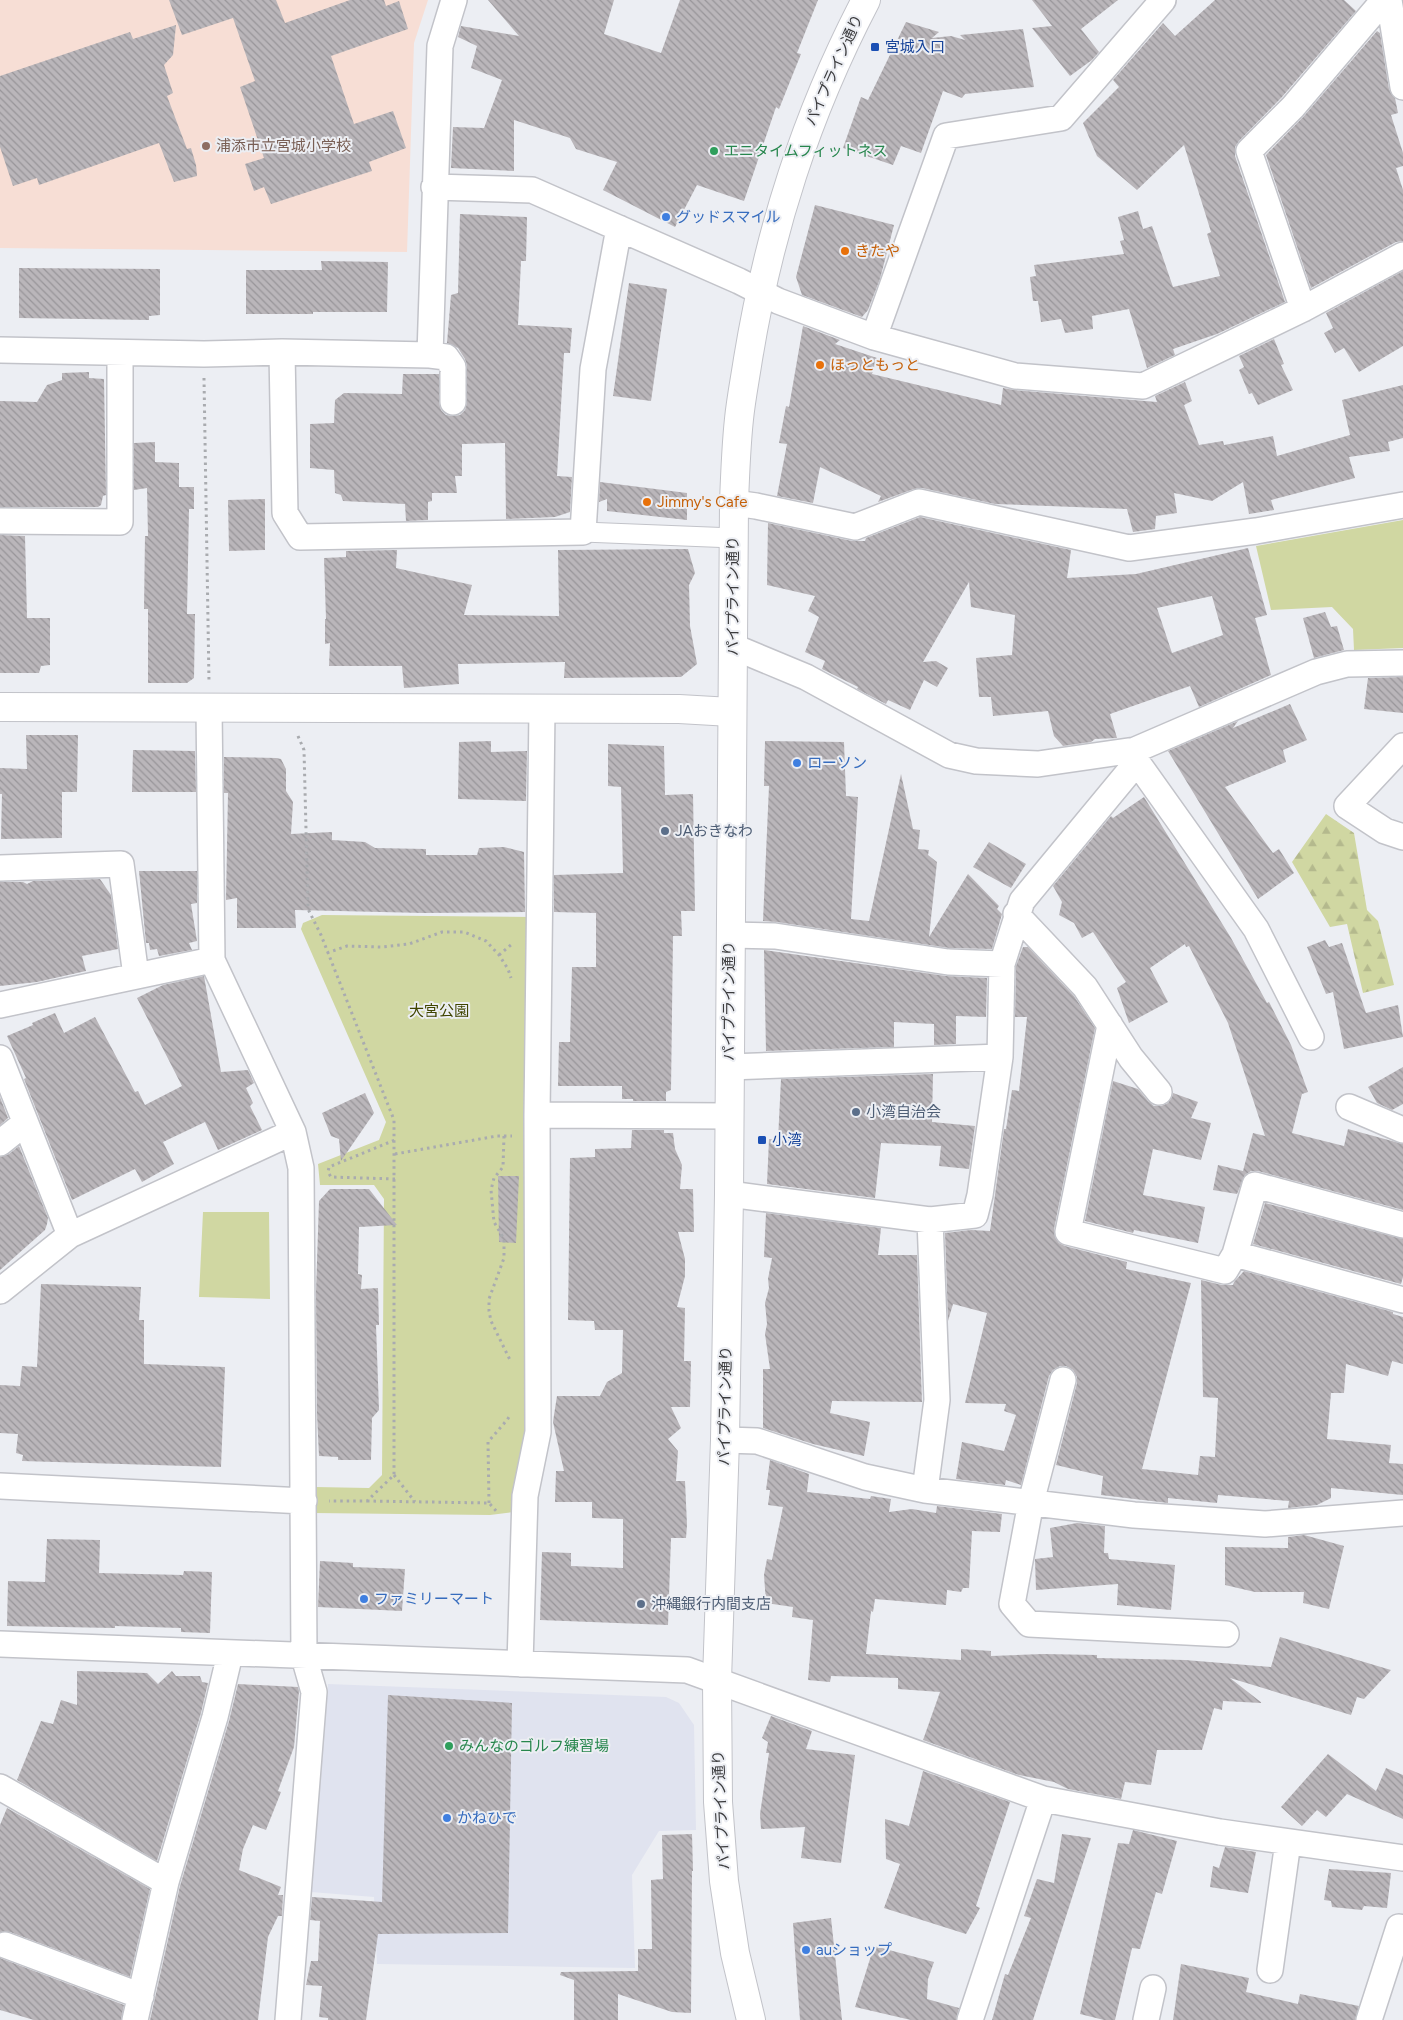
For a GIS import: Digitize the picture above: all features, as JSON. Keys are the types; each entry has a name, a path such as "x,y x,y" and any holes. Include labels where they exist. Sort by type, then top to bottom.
{"main road":[{"name":"パイプライン通り","path":"751,2020 735,1953 724,1880 718,1802 717,1680 725,1440 730,1116 734,503 739,419 760,292 786,190 813,114 866,0"},
{"path":"0,708 679,709 732,712"}],"street":[{"path":"430,355 440,46 454,0"},
{"path":"874,337 946,136 1061,118 1163,0"},
{"path":"1302,309 1249,150 1293,107 1384,0"},
{"path":"1389,0 1403,87"},
{"path":"434,187 532,190 740,281 778,301 874,337 1015,376 1143,386 1302,309 1403,255"},
{"path":"583,532 593,369 619,228"},
{"path":"0,350 204,354 282,352 430,355 446,357 453,367 453,402"},
{"path":"282,352 285,513 300,536 583,532 734,538"},
{"path":"0,521 120,522 120,353"},
{"path":"734,503 854,527 919,502 1129,548 1256,531 1403,505"},
{"path":"734,647 806,677 949,755 976,762 1038,764 1136,756 1316,672 1347,664 1403,663"},
{"path":"209,708 212,960 293,1132 301,1172 304,1657 314,1692 288,2020"},
{"path":"520,1664 525,1496 538,1432 538,1126 542,709"},
{"path":"1403,746 1346,806 1385,831 1403,837"},
{"path":"729,1194 930,1220 974,1215 980,1195 1000,1058 1002,964 1016,914 1022,901 1136,756"},
{"path":"1136,756 1256,929 1310,1037"},
{"path":"0,868 120,864 136,976"},
{"path":"1016,914 1085,987 1131,1058 1159,1092"},
{"path":"730,935 775,936 948,962 1002,964"},
{"path":"0,1005 212,960"},
{"path":"1110,1025 1068,1232 1225,1271 1235,1254 1255,1185 1403,1225"},
{"path":"0,1058 70,1235"},
{"path":"729,1067 1000,1058"},
{"path":"1349,1107 1403,1130"},
{"path":"538,1126 730,1116"},
{"path":"0,1143 25,1123"},
{"path":"0,1291 70,1235 293,1132"},
{"path":"925,1490 937,1400 930,1220"},
{"path":"1235,1254 1403,1300"},
{"path":"1063,1380 1031,1502 1012,1604 1029,1624 1226,1634"},
{"path":"725,1440 757,1441 865,1477 925,1490 1134,1515 1265,1524 1403,1513"},
{"path":"0,1486 304,1501"},
{"path":"0,1644 687,1670 1043,1799 1220,1832 1403,1858"},
{"path":"5,1945 138,2008 166,1882 215,1717 230,1654"},
{"path":"0,1787 166,1882"},
{"path":"970,2020 1043,1799"},
{"path":"1270,1970 1288,1842"},
{"path":"1369,2020 1402,1923"},
{"path":"1146,2020 1153,1988"}],"path":[{"path":"204,354 209,708"},
{"path":"297,735 304,750 308,909 328,953 394,1120 394,1475 415,1502"},
{"path":"328,953 347,946 382,947 409,944 442,932 464,932 486,942 499,955 508,969 513,983"},
{"path":"395,1154 504,1136 538,1126"},
{"path":"504,1136 503,1167 494,1178 491,1190 494,1222 504,1239 504,1258 489,1299 489,1311 491,1321 514,1369"},
{"path":"395,1140 329,1166 328,1172 330,1177 395,1178"},
{"path":"515,1406 508,1420 488,1442 489,1503 501,1516 524,1514"},
{"path":"367,1501 394,1475"},
{"path":"304,1501 489,1503"}],"shaded area":[{"name":"浦添市立宮城小学校","path":"0,0 428,0 414,43 407,252 0,248"},
{"path":"328,1684 666,1697 679,1703 694,1725 696,1830 659,1831 632,1875 635,1968 377,1964 374,1897 311,1892"}],"green space":[{"path":"1403,520 1403,648 1354,650 1353,629 1332,607 1271,610 1256,546"},
{"path":"1326,814 1354,833 1367,910 1378,921 1394,985 1363,993 1347,924 1330,927 1292,862"},
{"name":"大宮公園","path":"322,915 534,917 527,1458 513,1512 490,1515 314,1513 315,1487 369,1488 382,1475 384,1199 374,1185 320,1185 318,1164 379,1140 386,1122 301,929 303,923"},
{"path":"203,1212 269,1212 270,1299 199,1297"}],"building":[{"path":"169,0 276,0 285,23 350,0 384,0 386,6 399,1 408,29 331,56 354,124 393,111 406,148 369,162 372,171 271,204 264,187 254,191 245,164 264,158 240,87 255,81 233,18 182,35"},
{"path":"488,0 614,0 604,34 661,53 680,0 818,0 797,53 801,54 779,109 776,107 744,201 697,185 675,227 603,190 617,162 576,149 570,138 514,120 514,171 451,168 453,127 484,128 502,80 471,68 477,46 458,37 461,26 519,36"},
{"path":"1032,0 1118,0 1081,29 1099,52 1092,60 1070,76 1032,28 1052,26"},
{"path":"1215,0 1344,0 1356,11 1282,97 1235,147 1235,156 1285,302 1217,334 1173,349 1175,355 1147,368 1129,309 1092,316 1093,329 1065,333 1061,319 1041,322 1038,301 1033,301 1030,277 1036,276 1034,265 1124,254 1120,241 1124,240 1118,217 1138,211 1143,229 1152,226 1173,287 1220,276 1207,234 1211,232 1184,145 1137,190 1097,156 1083,123 1119,87 1113,80 1163,23 1175,36"},
{"path":"906,22 939,32 932,38 951,36 965,40 960,35 1023,29 1034,87 965,94 962,98 943,91 921,153 901,146 893,165 843,148 861,97 868,100"},
{"path":"176,25 173,55 164,65 173,93 167,96 187,149 191,148 197,176 174,182 159,143 39,185 37,178 13,186 0,147 0,76 130,32 133,39"},
{"path":"1377,31 1380,33 1389,89 1395,98 1398,113 1391,115 1403,153 1403,166 1396,168 1403,190 1403,241 1396,242 1311,288 1266,155 1304,116"},
{"name":"きたや","path":"815,205 894,225 880,279 868,310 862,317 802,295 796,277"},
{"path":"460,214 527,217 526,261 521,261 518,325 572,328 570,353 564,353 557,476 572,477 570,512 555,517 506,519 505,443 462,444 462,476 455,476 457,493 432,493 432,501 428,502 428,520 406,521 405,504 343,501 341,495 335,493 334,470 310,468 310,424 334,423 335,400 344,393 402,394 403,374 439,374 439,402 441,410 446,415 453,416 460,415 465,410 467,402 467,366 458,348 447,343 451,295 458,293"},
{"path":"321,261 388,262 387,312 246,314 246,270 322,270"},
{"path":"19,268 160,269 160,315 149,316 149,320 19,318"},
{"path":"1403,271 1403,346 1359,372 1344,348 1335,353 1324,333 1333,328 1326,313"},
{"path":"629,283 667,289 651,401 613,396"},
{"path":"803,326 840,340 835,344 877,358 872,374 1001,405 1003,388 1157,402 1155,396 1185,382 1192,401 1184,405 1199,445 1223,441 1224,445 1273,436 1277,456 1350,435 1342,400 1403,385 1403,438 1388,442 1390,451 1349,457 1355,478 1271,500 1274,510 1249,514 1243,482 1212,501 1174,493 1177,513 1156,516 1155,529 1133,532 1127,509 995,504 922,488 878,502 881,496 820,467 813,503 777,496 787,444 779,443 786,406 789,407"},
{"path":"1274,339 1284,364 1281,365 1293,390 1258,405 1252,393 1249,394 1239,370 1244,367 1239,356"},
{"path":"89,372 89,378 104,379 106,495 103,496 101,505 98,507 0,507 0,401 37,402 47,385 62,380 62,373"},
{"path":"155,442 155,462 179,463 179,487 194,487 194,509 189,509 187,614 195,614 194,678 187,683 148,683 148,609 144,609 145,536 148,536 147,488 134,490 134,443"},
{"name":"Jimmy's Cafe","path":"600,482 687,493 687,520 607,511 607,499 599,502"},
{"path":"265,499 265,550 229,551 228,500"},
{"path":"920,517 1071,550 1067,578 1136,574 1248,548 1267,615 1255,618 1271,675 1199,707 1190,686 1110,714 1117,738 1095,739 1091,742 1063,746 1054,736 1048,711 993,716 991,697 979,697 976,658 1012,655 1015,615 971,607 969,582 923,662 936,661 948,668 937,687 924,680 910,710 888,700 886,704 822,669 825,661 805,652 819,617 808,611 815,596 767,585 768,523 852,541 865,541 866,538","holes":["1212,596 1223,635 1172,653 1157,608"]},
{"path":"0,535 25,536 27,618 50,618 50,665 41,666 39,673 0,673"},
{"path":"688,549 695,573 689,585 690,626 697,664 681,677 564,678 565,662 458,664 459,684 404,688 402,666 329,666 330,643 325,644 324,558 346,557 346,551 397,550 396,568 472,585 464,615 559,616 558,550"},
{"path":"1325,612 1331,627 1337,626 1344,650 1314,658 1303,618"},
{"path":"1403,677 1403,713 1364,709 1368,678"},
{"path":"1290,704 1307,740 1283,750 1286,762 1225,787 1273,853 1279,849 1294,873 1258,899 1168,751 1238,721 1233,728"},
{"path":"26,735 78,735 77,792 62,792 62,838 1,839 2,794 0,794 0,768 27,769"},
{"path":"491,741 491,752 527,751 526,801 458,799 459,742"},
{"path":"765,741 844,742 846,796 858,797 851,919 869,921 901,774 913,829 920,830 918,849 929,850 928,855 937,862 929,937 968,874 999,906 997,909 1002,914 992,949 949,948 763,921 769,786 764,786"},
{"path":"608,744 664,746 665,795 693,794 695,911 681,911 682,936 673,936 671,1090 666,1092 666,1101 622,1099 622,1086 558,1086 559,1042 570,1042 572,967 596,967 596,913 554,912 554,875 623,873 621,787 608,786"},
{"path":"133,750 195,751 196,792 132,792"},
{"path":"224,757 281,759 286,769 286,791 293,802 291,834 332,832 332,840 365,842 375,848 426,849 426,855 477,855 479,848 504,847 524,852 525,912 424,913 295,910 296,928 237,928 237,898 226,900 228,793 224,793"},
{"path":"1144,797 1231,938 1267,1003 1269,1002 1291,1045 1308,1092 1302,1094 1292,1133 1344,1146 1348,1129 1403,1144 1403,1210 1258,1171 1251,1171 1245,1175 1237,1194 1213,1190 1218,1165 1243,1171 1253,1133 1265,1136 1228,1023 1189,946 1186,947 1185,944 1150,968 1168,1002 1129,1023 1117,988 1126,982 1093,932 1082,938 1074,923 1059,915 1062,902 1053,886 1111,816 1113,818"},
{"path":"989,842 1026,864 1011,888 973,867"},
{"path":"139,871 197,871 197,903 191,904 197,941 189,943 192,950 159,956 157,949 150,950 149,943 146,943"},
{"path":"100,879 111,895 118,949 82,956 86,971 37,982 0,986 0,882 23,882 27,884 33,881"},
{"path":"1325,940 1329,947 1342,943 1366,1013 1398,1005 1403,1037 1344,1049 1333,992 1326,994 1307,947"},
{"path":"1023,947 1028,947 1074,996 1095,1028 1054,1229 1055,1237 1059,1243 1065,1246 1127,1262 1126,1269 1191,1283 1142,1469 1198,1475 1200,1456 1215,1457 1218,1398 1203,1397 1201,1280 1222,1285 1233,1285 1244,1271 1393,1312 1393,1314 1403,1317 1403,1364 1392,1361 1388,1376 1346,1364 1344,1393 1331,1393 1327,1439 1391,1445 1389,1463 1403,1464 1403,1495 1331,1488 1331,1498 1317,1505 1288,1508 1289,1501 1218,1495 1217,1503 1168,1498 1168,1503 1101,1495 1103,1476 1056,1465 1077,1383 1077,1377 1073,1370 1066,1366 1060,1366 1053,1370 1049,1376 1021,1485 1006,1480 1005,1485 956,1479 962,1442 1004,1451 1016,1415 1004,1411 1006,1404 965,1403 987,1313 953,1304 948,1321 945,1233 971,1230 990,1231 1004,1129 1006,1129 1012,1090 1019,1091 1027,1017 1015,1017 1016,966"},
{"path":"764,950 946,976 987,978 986,1017 956,1016 956,1044 934,1045 934,1024 894,1022 894,1047 766,1051"},
{"path":"204,976 221,1072 248,1070 254,1083 246,1088 253,1103 250,1106 262,1130 218,1150 205,1122 163,1142 174,1164 142,1182 135,1169 72,1200 24,1079 26,1078 7,1036 55,1013 64,1033 95,1017 135,1092 138,1091 145,1105 182,1086 137,998 163,985"},
{"path":"1403,1067 1403,1104 1392,1110 1377,1103 1368,1087"},
{"path":"933,1074 932,1122 975,1126 969,1169 939,1166 941,1146 881,1143 875,1198 767,1184 769,1139 778,1140 781,1079"},
{"path":"1113,1081 1138,1089 1154,1106 1168,1103 1173,1093 1198,1102 1191,1118 1211,1123 1201,1160 1153,1149 1143,1195 1205,1207 1198,1243 1134,1230 1133,1233 1085,1221"},
{"path":"365,1093 374,1113 341,1161 339,1139 331,1136 322,1113"},
{"path":"0,1097 8,1118 0,1125"},
{"path":"632,1130 664,1130 664,1133 673,1133 675,1149 682,1165 680,1189 693,1189 694,1232 678,1232 685,1259 685,1276 677,1307 685,1308 684,1361 691,1361 690,1407 671,1407 681,1428 668,1439 678,1451 676,1481 685,1481 686,1538 671,1538 668,1625 540,1620 542,1552 571,1553 571,1566 623,1568 623,1519 592,1518 592,1502 555,1502 556,1471 564,1471 553,1422 557,1396 600,1396 607,1382 622,1373 623,1330 595,1330 594,1321 568,1320 570,1158 595,1157 595,1149 631,1148"},
{"path":"19,1146 48,1218 45,1230 0,1270 0,1157 9,1154"},
{"path":"498,1176 519,1176 516,1243 499,1242"},
{"path":"330,1189 369,1189 397,1225 359,1227 358,1274 362,1275 361,1289 378,1288 379,1325 376,1325 379,1410 372,1418 371,1460 338,1460 338,1457 319,1456 316,1292 319,1201"},
{"path":"1265,1203 1403,1239 1403,1277 1401,1284 1253,1244"},
{"path":"766,1213 881,1228 878,1255 917,1255 922,1402 832,1401 830,1413 870,1422 864,1456 813,1444 763,1428 763,1369 770,1369 765,1334 767,1324 765,1303 769,1288 768,1279 772,1258 764,1257"},
{"path":"41,1284 141,1287 139,1320 144,1320 144,1364 225,1367 221,1467 22,1461 23,1455 16,1453 18,1434 0,1433 0,1385 20,1386 22,1366 37,1367"},
{"path":"770,1460 809,1474 807,1492 870,1499 871,1496 891,1499 889,1512 912,1509 936,1513 937,1506 1002,1514 1000,1532 972,1531 969,1588 963,1588 961,1592 947,1590 946,1605 875,1599 873,1612 871,1611 866,1654 961,1660 961,1649 991,1651 991,1656 1043,1654 1097,1655 1097,1658 1185,1660 1271,1667 1280,1637 1391,1670 1364,1699 1357,1697 1351,1715 1230,1678 1262,1703 1223,1701 1222,1710 1214,1708 1202,1750 1157,1750 1151,1785 1125,1782 1121,1799 1068,1789 1054,1782 1019,1775 923,1740 940,1692 898,1689 898,1678 831,1676 830,1682 808,1680 813,1620 792,1617 793,1607 766,1603 764,1575 767,1559 772,1560 783,1507 768,1505 770,1490 766,1490"},
{"path":"1077,1523 1105,1526 1104,1553 1108,1553 1109,1559 1175,1565 1171,1610 1117,1605 1118,1584 1036,1590 1035,1559 1053,1557 1050,1528"},
{"path":"1304,1535 1344,1546 1329,1609 1303,1603 1304,1592 1255,1592 1225,1585 1225,1547 1288,1548 1288,1537"},
{"path":"47,1539 100,1540 99,1573 183,1575 184,1571 212,1572 210,1633 181,1632 181,1628 7,1626 8,1581 45,1582"},
{"path":"320,1561 353,1563 353,1567 405,1569 402,1611 318,1607"},
{"path":"77,1671 147,1673 158,1684 172,1671 176,1676 200,1676 202,1682 208,1683 201,1713 157,1861 17,1780 41,1721 53,1724 61,1700 77,1705"},
{"path":"238,1684 298,1687 299,1691 294,1747 278,1791 281,1792 266,1830 253,1825 243,1849 239,1870 281,1887 278,1895 283,1895 282,1916 278,1916 268,1937 258,2020 150,2020 180,1886 229,1721"},
{"name":"かねひで","path":"388,1695 512,1703 508,1933 378,1934 366,2020 328,2020 328,2018 319,2017 322,1986 306,1985 311,1961 318,1961 320,1921 310,1920 312,1897 382,1902"},
{"path":"771,1716 812,1731 806,1749 855,1755 841,1863 801,1858 805,1827 761,1829 760,1814 769,1753 766,1753 768,1742 762,1738"},
{"path":"1328,1754 1376,1791 1386,1768 1403,1775 1403,1819 1347,1794 1326,1817 1317,1810 1302,1826 1281,1807"},
{"path":"923,1771 1010,1802 976,1906 980,1908 966,1934 884,1908 900,1864 886,1859 885,1819 909,1826"},
{"path":"7,1808 150,1889 130,1977 10,1932 0,1932 0,1825"},
{"path":"1133,1830 1177,1841 1162,1894 1156,1892 1140,1949 1132,1948 1115,2020 1104,2020 1080,2014 1118,1843 1129,1844"},
{"path":"692,1834 691,2013 672,2012 618,1994 618,2020 574,2020 574,1980 560,1975 561,1972 638,1971 638,1949 652,1949 651,1880 663,1879 662,1835"},
{"path":"1062,1834 1091,1838 1033,2020 992,2020 1005,1974 1008,1975 1031,1918 1024,1916 1037,1879 1054,1883"},
{"path":"1225,1847 1256,1852 1248,1893 1210,1887 1213,1866 1219,1868"},
{"path":"1329,1869 1391,1873 1387,1908 1364,1906 1362,1910 1332,1907 1331,1901 1324,1900"},
{"path":"831,1918 842,2020 800,2020 793,1923"},
{"path":"874,1946 934,1962 928,1979 927,1999 959,2008 956,2020 911,2020 855,2007"},
{"path":"0,1958 124,2005 121,2020 34,2020 0,2010"},
{"path":"1181,1964 1249,1978 1246,1992 1298,2004 1300,1994 1359,2006 1355,2020 1173,2020"}],"place":[{"name":"宮城入口","path":"875,47"},
{"name":"浦添市立宮城小学校","path":"206,146"},
{"name":"エニタイムフィットネス","path":"714,151"},
{"name":"グッドスマイル","path":"666,217"},
{"name":"きたや","path":"845,251"},
{"name":"ほっともっと","path":"820,365"},
{"name":"Jimmy's Cafe","path":"647,502"},
{"name":"ローソン","path":"797,763"},
{"name":"JAおきなわ","path":"665,831"},
{"name":"小湾自治会","path":"856,1112"},
{"name":"小湾","path":"762,1140"},
{"name":"ファミリーマート","path":"364,1599"},
{"name":"沖縄銀行内間支店","path":"641,1604"},
{"name":"みんなのゴルフ練習場","path":"449,1746"},
{"name":"かねひで","path":"447,1818"},
{"name":"auショップ","path":"806,1950"}]}
